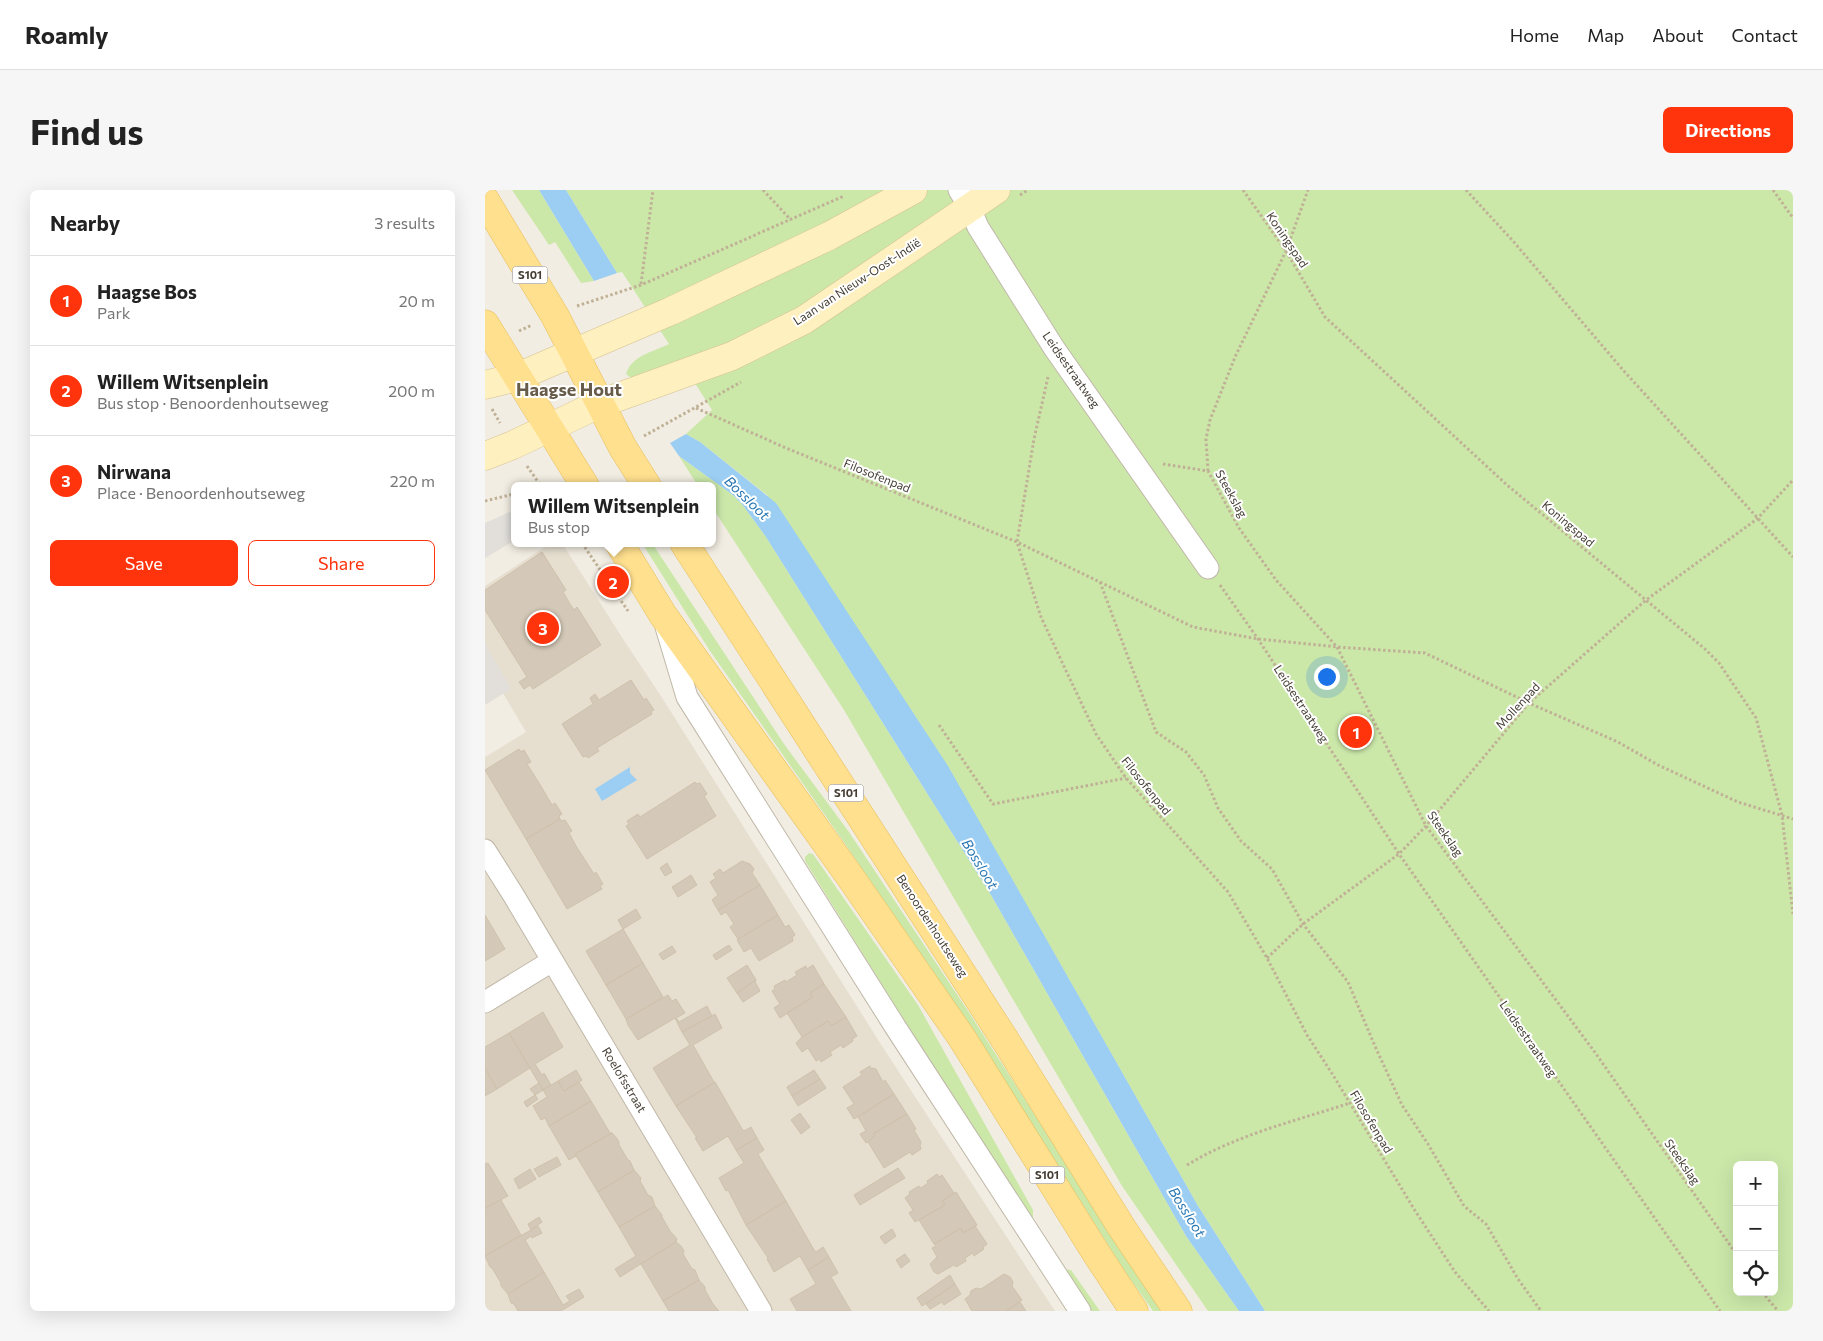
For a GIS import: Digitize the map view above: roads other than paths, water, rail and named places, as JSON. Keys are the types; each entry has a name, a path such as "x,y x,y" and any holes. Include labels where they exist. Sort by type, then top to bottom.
{"main road":[{"path":"485,385 517,377 689,303 829,236 913,190"},
{"name":"Laan van Nieuw-Oost-Indië","path":"485,456 513,445 599,404 732,356 803,320 965,199 996,190"},
{"name":"S101","path":"485,200 555,316 599,404 644,482"},
{"path":"490,332 583,482"},
{"name":"S101","path":"621,547 663,615 851,878 961,1038 1095,1253 1134,1311"},
{"name":"Benoordenhoutseweg","path":"687,547 1007,1043 1122,1228 1178,1311"}],"street":[{"name":"Leidsestraatweg","path":"965,199 978,227 1054,348 1208,568"},
{"path":"663,615 687,697 896,1028 1080,1311"},
{"name":"Roelofsstraat","path":"485,850 761,1311"},
{"path":"485,1002 552,961"}],"water":[{"path":"539,190 566,190 617,273 594,281"},
{"name":"Bossloot","path":"686,434 700,442 776,503 948,766 1198,1206 1265,1311 1239,1311 1186,1236 991,895 766,537 742,504 733,495 679,456 670,443"},
{"path":"630,767 630,773 637,780 602,801 595,789"}],"place":[{"name":"Willem Witsenplein","path":"613,582"},
{"name":"Nirwana","path":"543,628"},
{"name":"Haagse Bos","path":"1356,732"}],"district":[{"name":"Haagse Hout","path":"569,390"}]}
